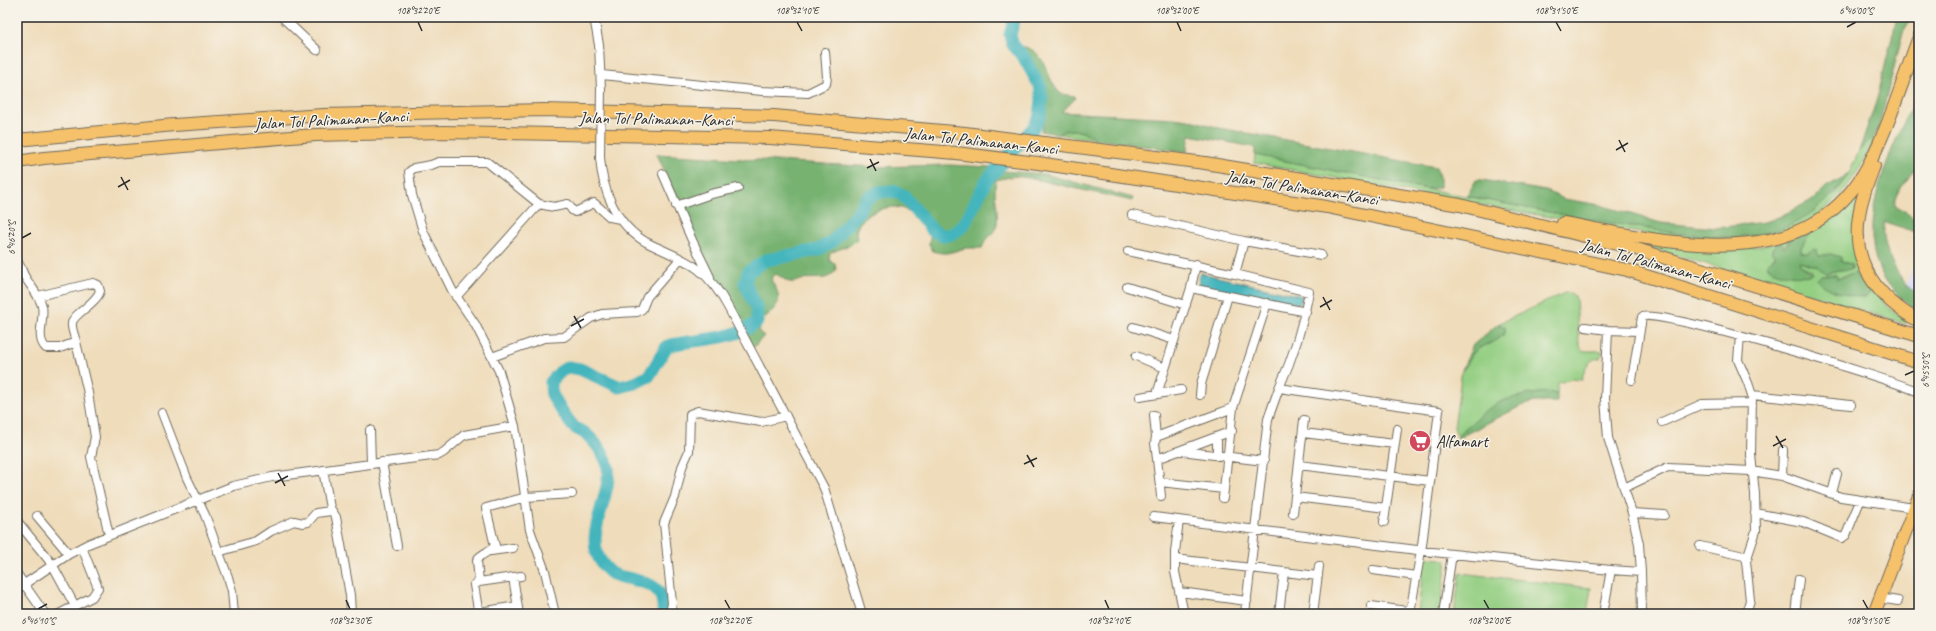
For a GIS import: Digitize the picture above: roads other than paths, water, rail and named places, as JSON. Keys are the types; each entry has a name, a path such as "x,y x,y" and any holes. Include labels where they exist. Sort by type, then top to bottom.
{"highway":[{"path":"1460,205 1691,244 1750,244 1769,241 1795,232 1817,220 1837,205 1855,186 1865,170 1880,139 1919,37"},
{"path":"1919,57 1866,188 1858,216 1861,258 1873,282 1882,294 1919,321"},
{"name":"Jalan Tol Palimanan–Kanci","path":"17,140 166,125 323,115 543,110 774,116 896,126 991,136 1205,163 1460,205 1633,248 1919,336"},
{"name":"Jalan Tol Palimanan–Kanci","path":"17,162 44,158 314,136 444,132 770,138 956,153 1038,163 1327,207 1627,270 1919,362"},
{"path":"1874,614 1919,496"}],"street":[{"path":"282,17 317,50"},
{"path":"594,17 598,36 602,75 600,157 603,182 620,219 645,241 696,268 714,284"},
{"path":"602,75 762,91 808,93 826,84 827,77 825,52"},
{"path":"555,614 545,571 530,530 516,426 499,371 475,324 456,297 423,231 412,195 408,174 410,170 439,162 487,162 539,204 558,207 568,204 575,212 594,203 610,217 620,219"},
{"path":"663,174 676,206 714,284 748,344 824,488 862,614"},
{"path":"676,206 711,194 738,188"},
{"path":"456,297 539,204"},
{"path":"1132,215 1244,241 1321,254"},
{"path":"1235,274 1244,241"},
{"path":"1128,251 1196,264 1309,292 1306,310 1294,350 1268,419 1245,614"},
{"path":"492,357 544,338 564,337 591,318 602,314 637,312 642,309 647,297 680,259"},
{"path":"17,261 24,276 38,296 43,308 41,336 45,347 60,348 76,342"},
{"path":"1157,394 1186,305 1196,264"},
{"path":"38,296 93,283 98,285 99,295 90,307 74,319 72,323 88,393 95,437 91,457 109,535"},
{"path":"1127,287 1186,305"},
{"path":"1191,288 1306,310"},
{"path":"1200,395 1201,384 1228,296"},
{"path":"1223,498 1234,408 1266,303"},
{"path":"1632,380 1642,316 1654,315 1740,336 1919,392"},
{"path":"1133,327 1174,340"},
{"path":"1585,327 1608,330 1639,331"},
{"path":"1608,330 1606,412 1609,440 1632,513 1639,544 1642,614"},
{"path":"1740,336 1738,360 1748,383 1752,399 1751,471 1755,494 1756,531 1746,569 1749,581 1750,600 1746,614"},
{"path":"1136,356 1166,368"},
{"path":"1279,388 1439,411 1420,550 1410,610 1371,606"},
{"path":"1140,397 1181,390"},
{"path":"1662,422 1702,404 1752,399 1851,404"},
{"path":"1156,437 1234,408"},
{"path":"670,614 672,603 664,523 675,497 682,467 689,451 690,414 698,411 761,422 786,416"},
{"path":"162,413 187,478 205,515 232,591 234,614"},
{"path":"1154,415 1156,437 1155,444 1161,496"},
{"path":"1294,513 1304,420"},
{"path":"17,589 52,564 82,547 197,499 233,486 272,477 439,455 464,435 516,426"},
{"path":"1384,522 1397,429"},
{"path":"370,430 371,463"},
{"path":"1157,459 1232,431"},
{"path":"1303,433 1395,444"},
{"path":"1217,437 1218,456"},
{"path":"1782,476 1783,450"},
{"path":"1180,451 1264,461"},
{"path":"382,462 397,546"},
{"path":"1299,465 1430,481"},
{"path":"1624,488 1668,467 1751,471 1782,476 1841,497 1914,508"},
{"path":"323,470 331,512 336,517 350,595 351,614"},
{"path":"1832,493 1837,474"},
{"path":"1160,482 1224,489"},
{"path":"491,551 495,546 486,508 526,497 572,494"},
{"path":"1295,497 1386,508"},
{"path":"1755,513 1803,522 1842,538 1846,535 1860,501"},
{"path":"218,552 256,541 272,531 294,521 303,523 308,522 316,513 331,512"},
{"path":"1632,513 1664,515"},
{"path":"37,516 69,554"},
{"path":"1154,517 1452,554 1641,572"},
{"path":"1178,520 1175,572 1184,614"},
{"path":"17,521 52,564 76,606"},
{"path":"1700,546 1748,557"},
{"path":"59,614 92,597 98,588 82,547"},
{"path":"479,582 476,560 481,554 513,548"},
{"path":"1443,614 1452,554"},
{"path":"1175,559 1318,576"},
{"path":"1313,614 1319,566"},
{"path":"1373,570 1416,576"},
{"path":"1603,614 1611,570"},
{"path":"1279,614 1284,572"},
{"path":"17,574 45,614"},
{"path":"517,576 518,610 479,611 474,585 479,582 517,576"},
{"path":"1795,614 1799,578"},
{"path":"1180,592 1247,601"},
{"path":"1879,598 1898,601"}],"water":[{"path":"1200,273 1302,296 1300,304 1198,285"}],"waterway":[{"path":"663,614 663,602 660,594 655,588 640,581 613,574 602,563 597,553 595,541 596,529 606,491 608,479 607,463 600,449 593,440 585,433 574,427 565,416 552,394 551,382 560,372 568,367 580,369 620,387 635,383 649,376 667,346 725,336 747,328 757,322 757,309 745,283 748,272 766,260 818,250 833,241 858,212 866,199 879,192 893,191 903,195 933,231 945,236 954,233 964,225 986,181 1034,127 1040,116 1042,99 1040,86 1023,56 1013,45 1010,35 1015,17"}],"place":[{"name":"Alfamart","path":"1420,441"}]}
